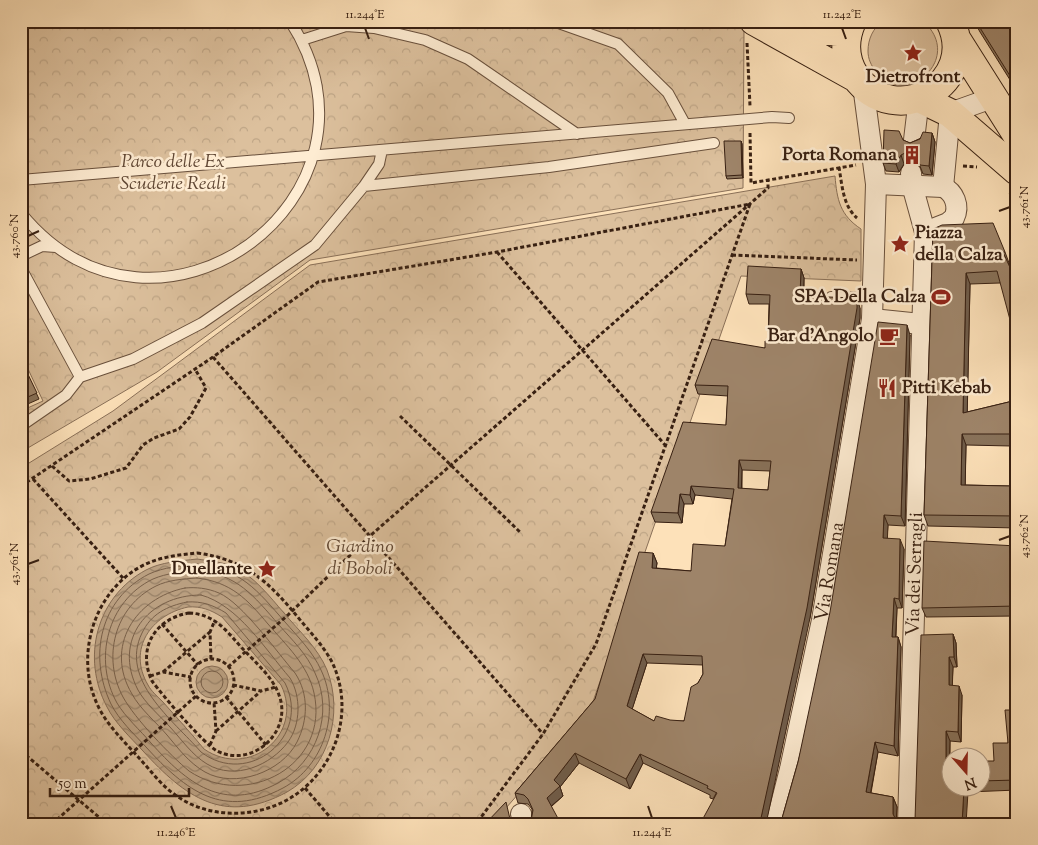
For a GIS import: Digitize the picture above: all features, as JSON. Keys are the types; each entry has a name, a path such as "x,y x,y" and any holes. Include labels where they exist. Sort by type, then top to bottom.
{"main road":[{"path":"778,21 828,31 850,27 846,54 850,66 861,82 877,96 894,101 919,98 936,89 947,77 953,66 953,30"},
{"path":"750,28 861,82"},
{"path":"953,30 992,98 1017,135"},
{"path":"919,98 950,113 1012,180"}],"street":[{"path":"861,82 876,184 872,319 921,324 925,232 911,179"},
{"path":"914,140 919,98"},
{"path":"943,187 950,113 992,98"},
{"path":"876,184 911,179 943,187 952,193 956,215 950,222 925,232"},
{"name":"Via Romana","path":"776,824 790,769 822,620 872,319"},
{"name":"Via dei Serragli","path":"908,824 921,324"}],"lane":[{"path":"21,212 34,228 56,247 87,264 121,275 156,278 191,273 216,264 255,243 280,218 300,188 312,156 318,108 316,85 302,40 290,21"},
{"path":"553,21 618,44 668,92 685,124"},
{"path":"302,40 346,26 374,28 425,40 468,59 577,134"},
{"path":"21,180 685,124 789,118"},
{"path":"364,186 549,167 714,143"},
{"path":"21,426 66,395 80,377 133,359 202,323 315,244 364,186 379,164 382,150"},
{"path":"21,256 42,246 56,247"},
{"path":"21,268 80,377"},
{"path":"831,297 873,298"}],"path":[{"path":"750,28 751,183 873,162"},
{"path":"958,165 984,169"},
{"path":"228,667 288,615 371,535 768,188 768,180"},
{"path":"1012,180 1017,206"},
{"path":"21,486 213,357 318,282 497,252 750,204"},
{"path":"476,824 543,734 596,644 750,204"},
{"path":"497,252 665,445"},
{"path":"732,255 875,260"},
{"path":"213,357 371,535 543,734"},
{"path":"52,466 69,481 90,479 126,468 143,445 154,438 178,429 190,417 206,388 195,369"},
{"path":"400,416 521,533"},
{"path":"33,479 123,578"},
{"path":"197,553 216,556 249,568 292,610 332,662 341,690 342,705 336,745 322,770 305,788 284,802 268,809 251,813 219,812 188,803 174,794 133,751 101,712 94,698 87,665 88,647 98,614 112,590 123,578 142,566 161,558 197,553"},
{"path":"189,613 204,615 215,620 246,652 276,688 282,706 281,721 273,738 266,745 258,751 240,755 224,754 210,746 158,689 150,676 146,664 147,649 153,634 162,624 172,617 189,613"},
{"path":"211,660 210,632 215,620"},
{"path":"162,624 198,665"},
{"path":"150,676 163,672 210,632"},
{"path":"211,660 220,661 228,667 233,676 233,685 226,697 214,702 204,701 196,696 191,687 191,677 198,665 211,660"},
{"path":"163,672 191,677"},
{"path":"233,685 261,691 276,688"},
{"path":"216,731 261,691"},
{"path":"52,824 196,696"},
{"path":"226,697 266,745"},
{"path":"210,746 216,731 214,702"},
{"path":"21,751 107,824"},
{"path":"305,788 336,824"}],"green space":[{"name":"Parco delle Ex Scuderie Reali","path":"21,21 728,21 744,28 743,188 310,260 157,372 21,452 21,411 43,401 21,354"},
{"path":"883,21 923,21 934,35 938,50 934,63 926,74 915,82 902,85 888,82 876,72 871,64 868,54 869,42 874,30"},
{"name":"Giardino di Boboli","path":"835,176 841,206 848,218 861,229 861,281 741,276 589,713 492,824 21,824 21,468 113,411 310,265"}],"water":[{"path":"197,559 234,567 255,581 319,654 327,670 332,687 334,704 333,722 323,754 301,782 287,792 264,802 244,806 225,806 207,802 174,782 114,719 99,688 95,669 95,649 98,630 105,612 115,596 129,582 152,567 177,561","holes":["188,607 206,609 222,617 281,685 286,703 285,720 279,735 268,747 254,755 238,759 221,757 204,749 151,689 142,672 140,659 146,636 163,618 175,611"]},
{"path":"212,666 224,670 228,682 224,694 212,698 200,694 196,682 200,670"}],"building":[{"path":"976,21 1017,21 1017,87 977,23"},
{"path":"884,130 899,131 903,140 910,143 920,139 923,132 932,133 929,166 920,165 917,157 907,152 901,155 896,164 883,163"},
{"path":"724,141 741,141 742,175 726,176"},
{"path":"993,223 1017,283 1017,346 997,271 966,273 963,413 1017,400 1017,516 924,515 933,229 942,225","holes":["962,434 1011,434 1010,486 961,485"]},
{"path":"748,266 801,269 800,296 857,298 857,308 807,608 761,818 768,824 700,824 717,793 707,788 708,786 640,754 626,779 575,753 554,780 560,786 547,798 561,824 527,824 531,821 533,810 524,795 515,793 595,699 639,552 653,553 652,568 691,571 693,544 725,546 734,489 691,486 690,495 680,494 678,513 651,512 683,422 726,425 728,386 695,385 712,339 765,348 765,341 768,342 770,295 746,294","holes":["739,460 771,461 768,490 738,488","643,654 702,656 703,674 698,683 691,687 684,721 656,716 654,721 627,706"]},
{"path":"878,322 907,325 901,516 884,515 883,538 900,539 899,599 894,598 892,637 898,637 894,746 875,742 866,792 893,797 893,814 898,824 776,824 781,822 798,762 830,612"},
{"path":"21,360 37,393 21,400"},
{"path":"924,541 1017,546 1017,606 922,608"},
{"path":"953,634 954,657 949,657 949,685 959,686 958,732 946,731 946,748 940,748 940,798 963,798 962,824 911,824 915,820 921,635"},
{"path":"1010,648 1017,648 1017,780 990,781 990,761 994,761 993,743 1008,743 1005,710 1012,710"},
{"path":"506,802 510,819 514,824 485,824"}],"place":[{"name":"Dietrofront","path":"913,53"},
{"name":"Porta Romana","path":"912,155"},
{"name":"Piazza della Calza","path":"900,244"},
{"name":"SPA Della Calza","path":"941,297"},
{"name":"Bar d'Angolo","path":"889,336"},
{"name":"Pitti Kebab","path":"887,388"},
{"name":"Duellante","path":"267,569"}]}
